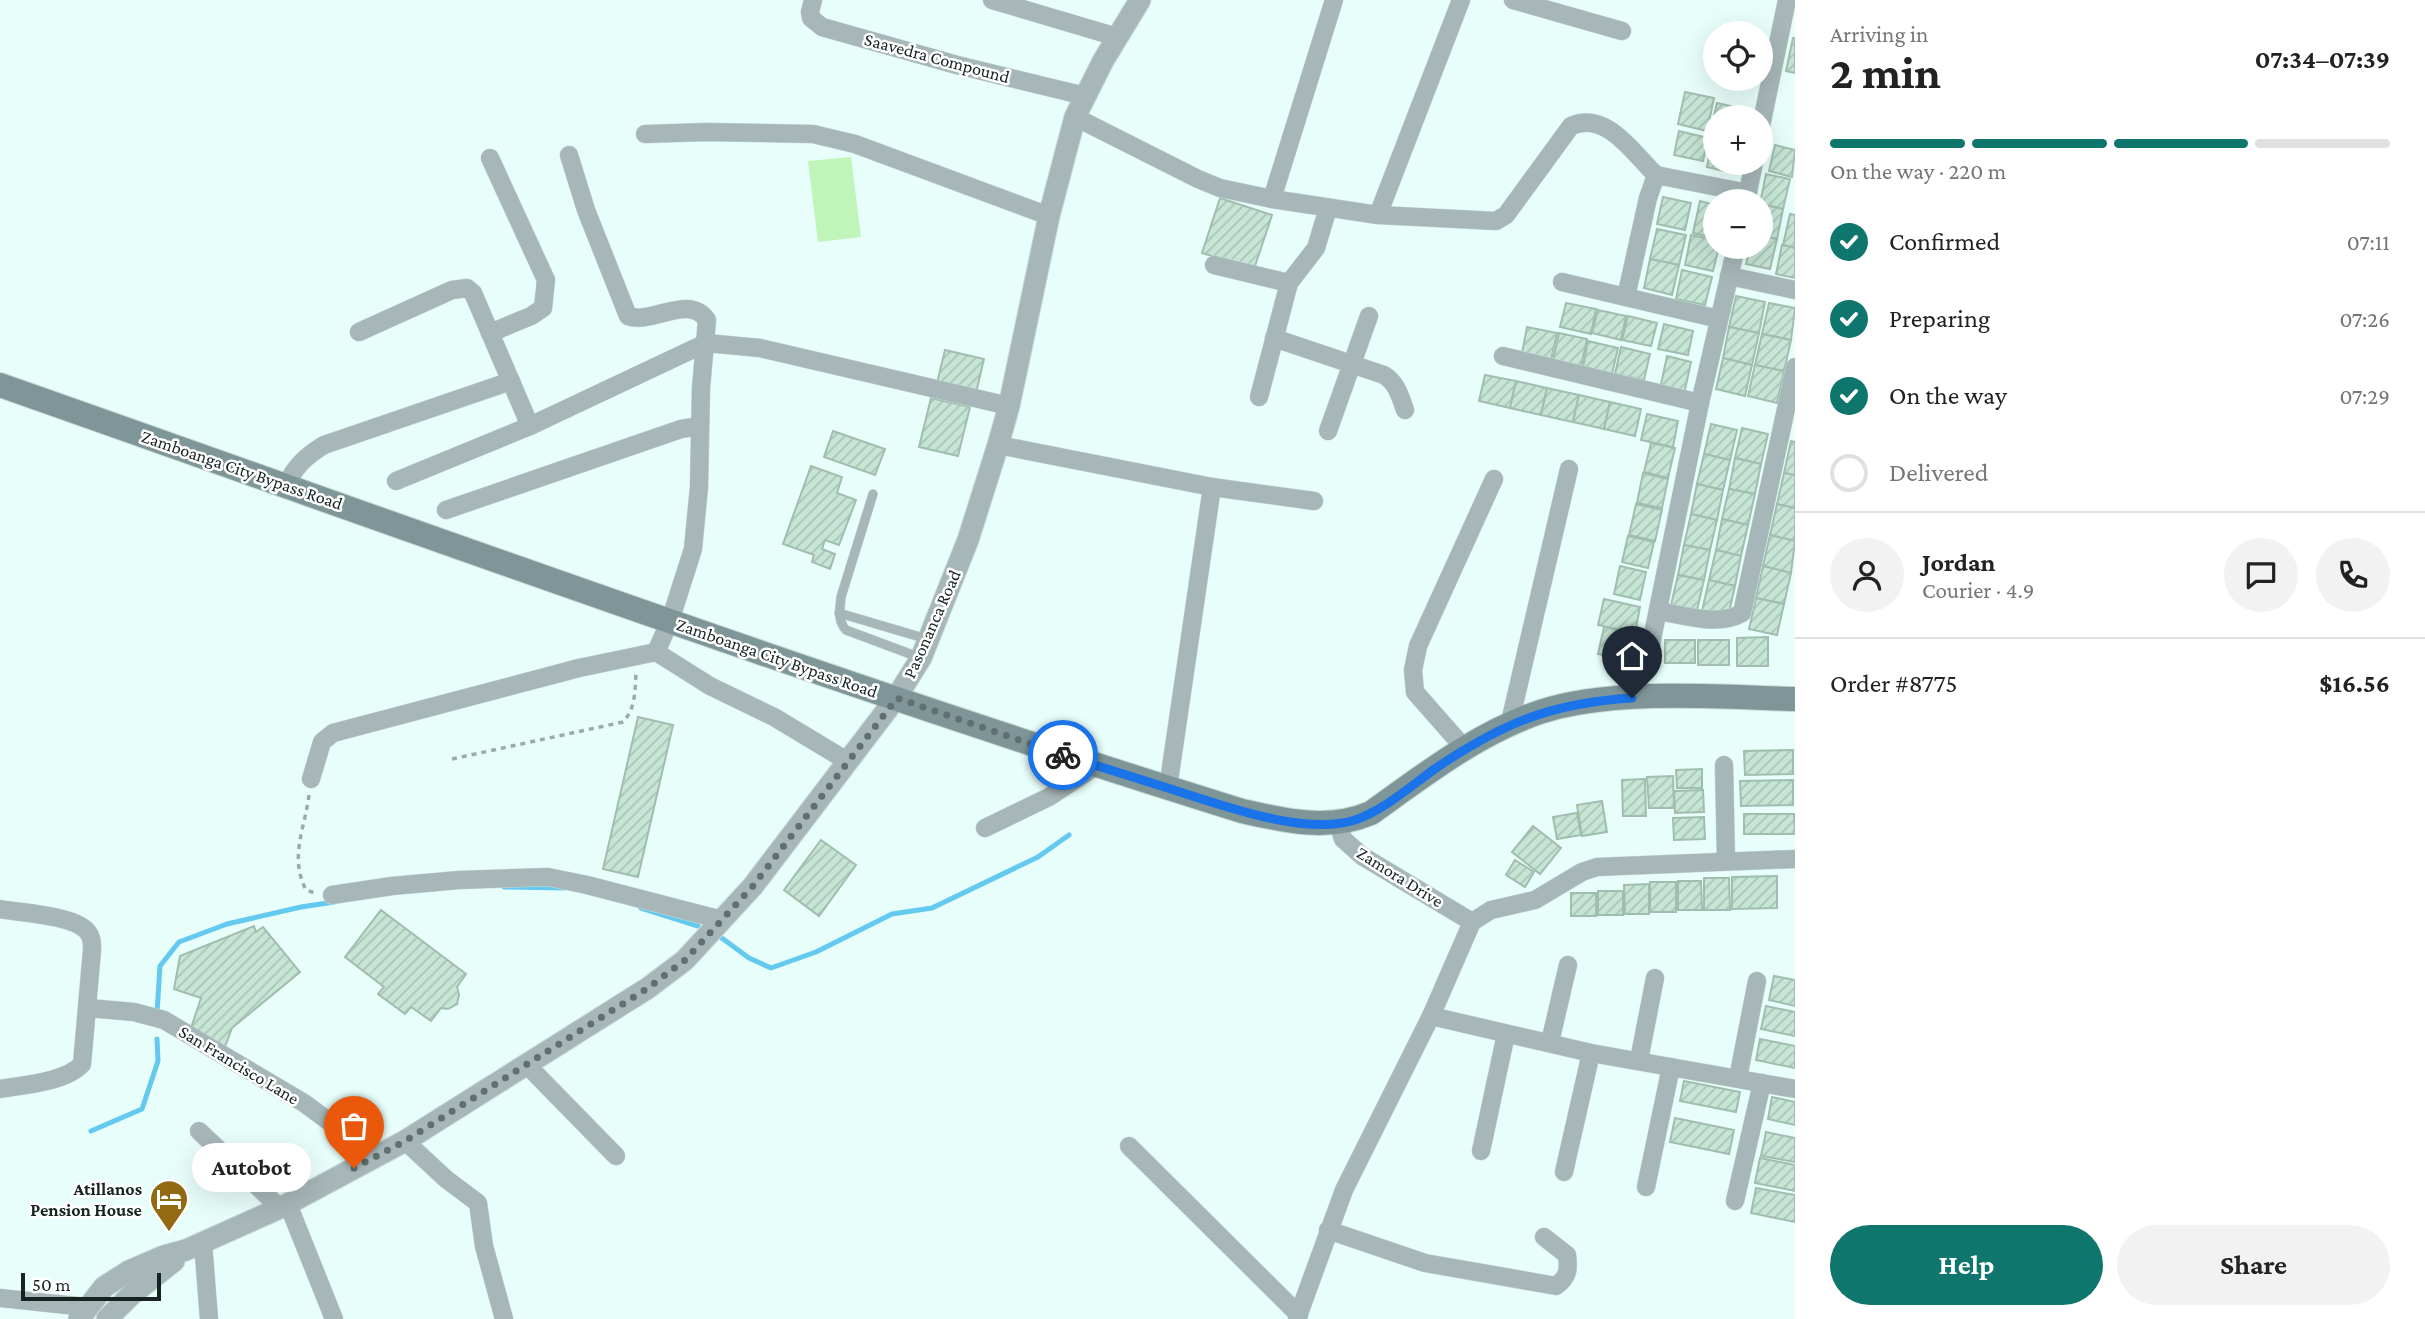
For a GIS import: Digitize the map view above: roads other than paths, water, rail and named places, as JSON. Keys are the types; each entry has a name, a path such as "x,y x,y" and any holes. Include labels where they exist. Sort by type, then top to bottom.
{"main road":[{"name":"Zamboanga City Bypass Road","path":"0,385 670,621 1096,766 1242,811 1281,820 1338,823 1371,813 1465,749 1540,712 1574,704 1658,697 1795,699"}],"street":[{"name":"Saavedra Compound","path":"813,0 811,18 822,27 957,65 1085,96"},
{"path":"992,0 1117,37"},
{"path":"1272,199 1334,0"},
{"path":"1378,215 1461,0"},
{"path":"1513,0 1622,32"},
{"path":"1765,105 1787,0"},
{"name":"Pasonanca Road","path":"83,1313 104,1287 129,1272 164,1256 194,1247 284,1206 405,1141 648,988 685,960 753,886 897,698 925,648 968,540 998,445 1009,406 1049,216 1075,117 1135,1"},
{"path":"1075,117 1220,188 1378,215 1496,221 1506,215 1570,126 1580,122 1608,127 1656,175 1714,189"},
{"path":"645,134 813,134 855,144 1049,216"},
{"path":"569,155 586,210 628,316 643,317 692,309 702,313 707,320 699,487 693,548 670,621 656,652"},
{"path":"490,158 546,280 543,308 531,316 490,333"},
{"path":"1626,297 1648,198 1656,175"},
{"path":"1259,397 1289,283 1315,248 1328,208"},
{"path":"1650,649 1700,403 1733,259"},
{"path":"1214,265 1289,283"},
{"path":"1729,275 1795,290"},
{"path":"1562,282 1719,319"},
{"path":"359,332 461,288 473,293 530,426"},
{"path":"1328,431 1369,316"},
{"path":"1274,338 1352,363 1391,379 1405,410"},
{"path":"396,481 530,426 706,343 760,348 1009,406"},
{"path":"1503,356 1700,403"},
{"path":"1658,611 1731,620 1742,613 1795,367"},
{"path":"286,486 293,471 324,444 512,381"},
{"path":"446,510 681,429 700,426"},
{"path":"998,445 1212,487 1314,501"},
{"path":"1509,726 1569,469"},
{"path":"1465,749 1415,692 1413,670 1418,646 1494,479"},
{"path":"1168,788 1212,487"},
{"path":"311,779 322,742 333,733 579,668 656,652 710,686 774,717 847,761"},
{"path":"1724,765 1726,861"},
{"path":"985,828 1034,805 1096,766"},
{"name":"Zamora Drive","path":"1338,823 1343,839 1362,856 1472,922"},
{"path":"1129,1146 1298,1317 1344,1190 1431,1016 1472,922 1491,910 1535,900 1582,872 1597,867 1795,859"},
{"path":"332,895 459,880 548,877 722,920"},
{"path":"0,909 69,920 85,928 92,937 82,1064 75,1072 0,1089"},
{"path":"1550,1042 1568,965"},
{"path":"1639,1060 1655,978"},
{"path":"1738,1078 1757,981"},
{"name":"San Francisco Lane","path":"88,1008 134,1012 164,1020 304,1103 376,1156"},
{"path":"1431,1016 1591,1053 1795,1089"},
{"path":"1481,1151 1506,1034"},
{"path":"1564,1172 1591,1053"},
{"path":"526,1064 616,1156"},
{"path":"1646,1187 1671,1066"},
{"path":"1735,1201 1762,1083"},
{"path":"199,1131 284,1206 334,1319"},
{"path":"405,1141 446,1179 478,1203 484,1246 504,1319"},
{"path":"1328,1230 1425,1263 1556,1286 1569,1270 1567,1255 1544,1237"},
{"name":"Pasonanca Road","path":"107,1319 131,1295 194,1247"},
{"path":"194,1247 209,1319"},
{"path":"0,1298 83,1313"}],"lane":[{"path":"873,494 841,597 841,624 846,630 925,648"},
{"path":"839,613 925,648"}],"waterway":[{"path":"719,936 749,958 771,968 816,952 892,914 932,908 1038,857 1069,835"},
{"path":"504,887 564,888"},
{"path":"157,1013 160,966 179,942 227,924 334,902"},
{"path":"641,908 698,926"},
{"path":"91,1131 142,1109 158,1061 157,1039"}],"place":[{"name":"Autobot","path":"354,1168"},
{"name":"Atillanos Pension House","path":"169,1233"}]}
